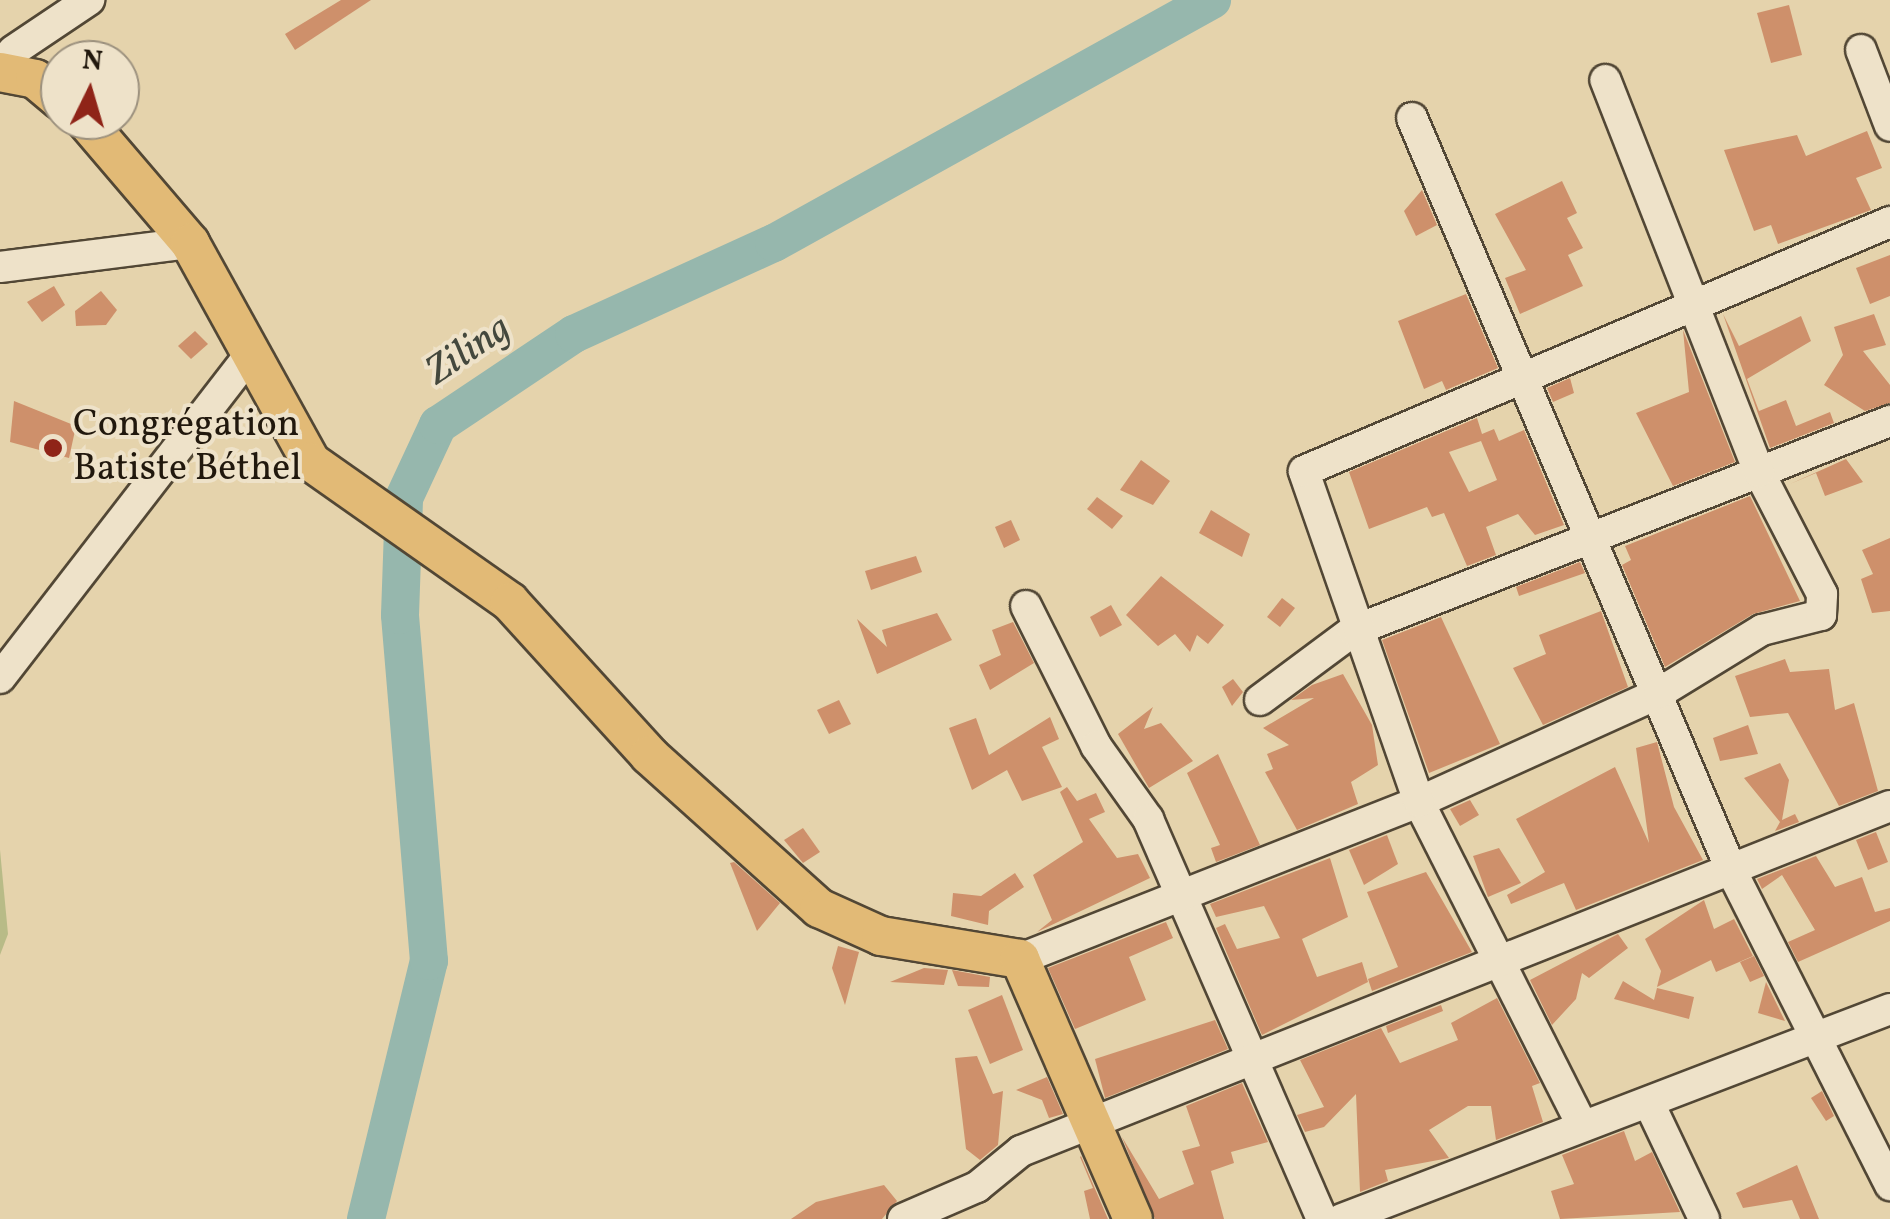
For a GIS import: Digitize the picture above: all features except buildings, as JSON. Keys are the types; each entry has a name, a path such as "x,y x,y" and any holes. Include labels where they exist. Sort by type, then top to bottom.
{"main road":[{"path":"102,140 190,243 249,356 311,462 510,602 649,755 819,908 881,936 1020,959 1133,1219"}],"street":[{"path":"22,68 89,0"},
{"path":"1861,50 1890,126"},
{"path":"1020,959 1419,802 1659,693 1762,630 1821,615 1822,594 1759,472 1605,80"},
{"path":"1412,118 1519,378 1659,693 1732,872 1810,1042 1890,1185"},
{"path":"1582,1125 1495,962 1419,802 1353,631 1304,472 1890,222"},
{"path":"0,267 190,243"},
{"path":"0,678 249,356"},
{"path":"1260,700 1353,631 1593,541 1890,422"},
{"path":"1026,606 1183,892 1322,1219"},
{"path":"904,1219 977,1187 1021,1152 1253,1056 1732,872 1890,806"},
{"path":"1342,1219 1890,1009"},
{"path":"1649,1103 1704,1219"}],"green space":[{"path":"0,850 8,934 0,955"}],"waterway":[{"name":"Ziling","path":"366,1219 429,961 400,615 404,498 438,425 574,334 774,243 1212,0"}],"place":[{"name":"Congrégation Batiste Béthel","path":"53,448"}]}
